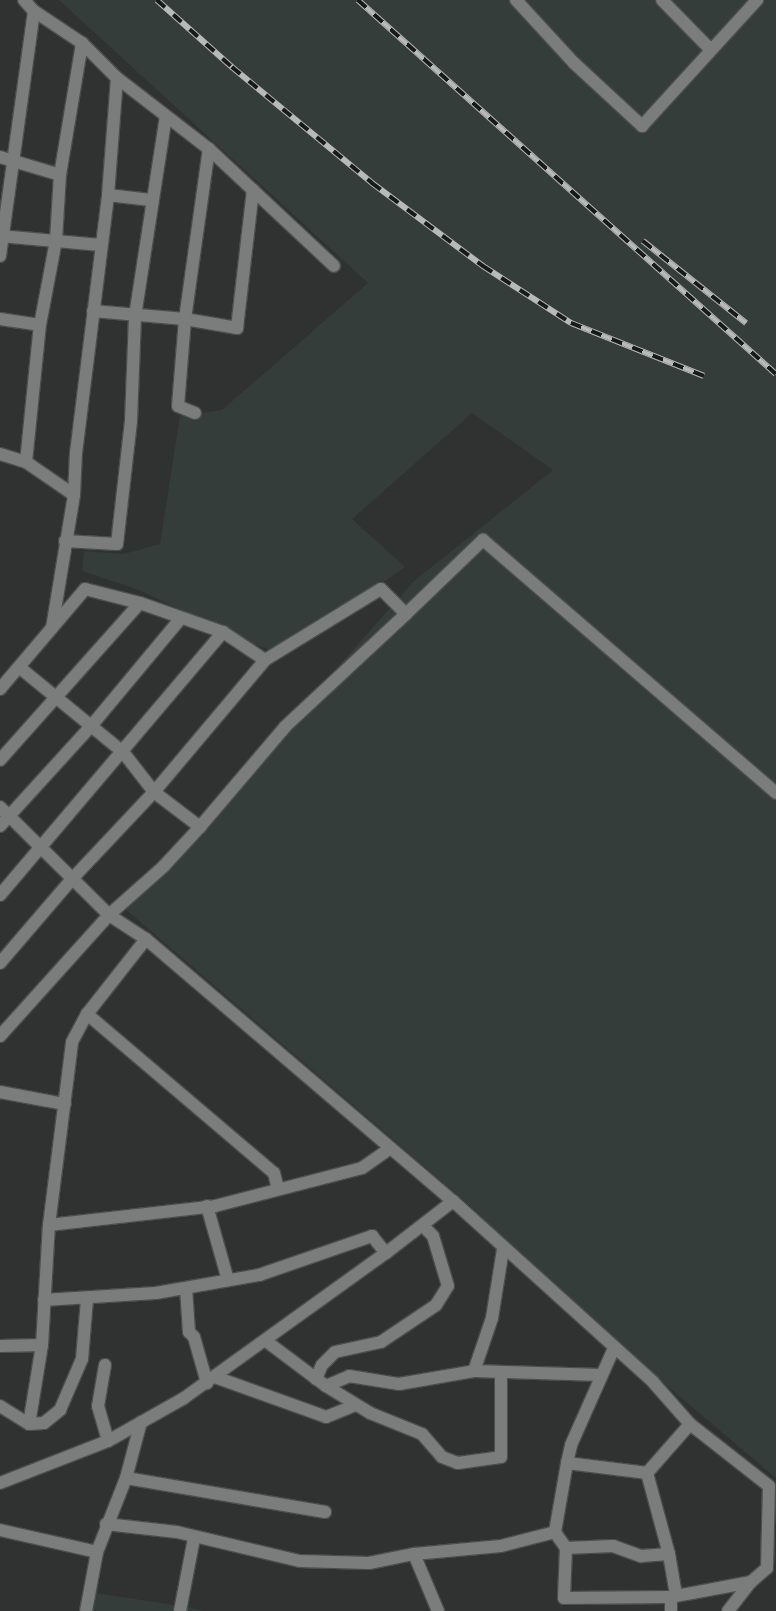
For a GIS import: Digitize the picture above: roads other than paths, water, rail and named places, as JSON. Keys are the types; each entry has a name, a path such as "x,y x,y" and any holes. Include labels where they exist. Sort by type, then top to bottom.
{"street":[{"path":"24,0 34,11 82,43 117,78 208,149 334,266"},
{"path":"516,0 574,63 642,126 757,0"},
{"path":"662,0 711,50"},
{"path":"0,256 1,236 34,11"},
{"path":"26,462 40,325 56,240 60,174 82,43"},
{"path":"52,628 65,540 74,495 93,311 108,195 117,78"},
{"path":"65,540 117,544 131,421 135,316 151,200 166,116"},
{"path":"195,413 178,406 185,319 208,149"},
{"path":"0,157 60,174"},
{"path":"93,311 185,319 236,328 253,190"},
{"path":"108,195 151,200"},
{"path":"1,236 101,245"},
{"path":"0,319 40,325"},
{"path":"0,454 26,462 74,495"},
{"path":"0,1036 109,915 163,866 200,827 285,727 483,540 776,793"},
{"path":"0,689 85,589 140,603 223,632 265,660"},
{"path":"0,963 72,879 154,792 265,660 381,589 406,614"},
{"path":"0,760 56,694 140,603"},
{"path":"0,826 5,811 92,726 182,618"},
{"path":"0,895 124,752 223,632"},
{"path":"19,667 56,694 124,752 154,792 200,827"},
{"path":"5,811 42,845 72,879 109,915 146,939 389,1149 453,1200 503,1249 653,1382 690,1424 772,1483 767,1568 751,1582 728,1611"},
{"path":"30,1424 42,1345 49,1225 72,1042 87,1014 124,963 146,939"},
{"path":"87,1014 274,1174 278,1189"},
{"path":"0,1092 65,1104"},
{"path":"49,1225 207,1206 362,1168 389,1149"},
{"path":"0,1483 108,1441 184,1398 266,1341 319,1299 386,1253 453,1200"},
{"path":"207,1206 228,1280"},
{"path":"321,1382 322,1365 335,1352 380,1342 436,1305 448,1286 433,1236 422,1226"},
{"path":"44,1300 87,1299 186,1288 259,1275 372,1236 386,1253"},
{"path":"474,1371 492,1318 503,1249"},
{"path":"186,1288 190,1332 194,1337 211,1380"},
{"path":"0,1406 30,1424 44,1423 60,1410 82,1360 87,1299"},
{"path":"266,1341 321,1382 356,1405 422,1434 451,1462 497,1460 502,1454 501,1372"},
{"path":"0,1346 42,1345"},
{"path":"614,1348 571,1445 567,1463 555,1532 566,1548 564,1598 674,1596 751,1582"},
{"path":"105,1365 98,1406 108,1441"},
{"path":"321,1382 349,1376 399,1384 474,1371 601,1375"},
{"path":"211,1380 326,1416 356,1405"},
{"path":"86,1611 97,1552 106,1524 126,1478 143,1421"},
{"path":"647,1472 690,1424"},
{"path":"567,1463 647,1472"},
{"path":"647,1472 669,1554 674,1596 671,1611"},
{"path":"126,1478 325,1512"},
{"path":"106,1524 194,1538 300,1561 369,1563 414,1554 501,1546 555,1532"},
{"path":"0,1530 97,1552"},
{"path":"180,1611 194,1538"},
{"path":"566,1548 613,1546 641,1556 669,1554"},
{"path":"414,1554 438,1611"}],"railway":[{"path":"157,0 232,67 372,183 483,266 571,323 704,376"},
{"path":"358,0 776,374"},
{"path":"643,241 746,323"}]}
